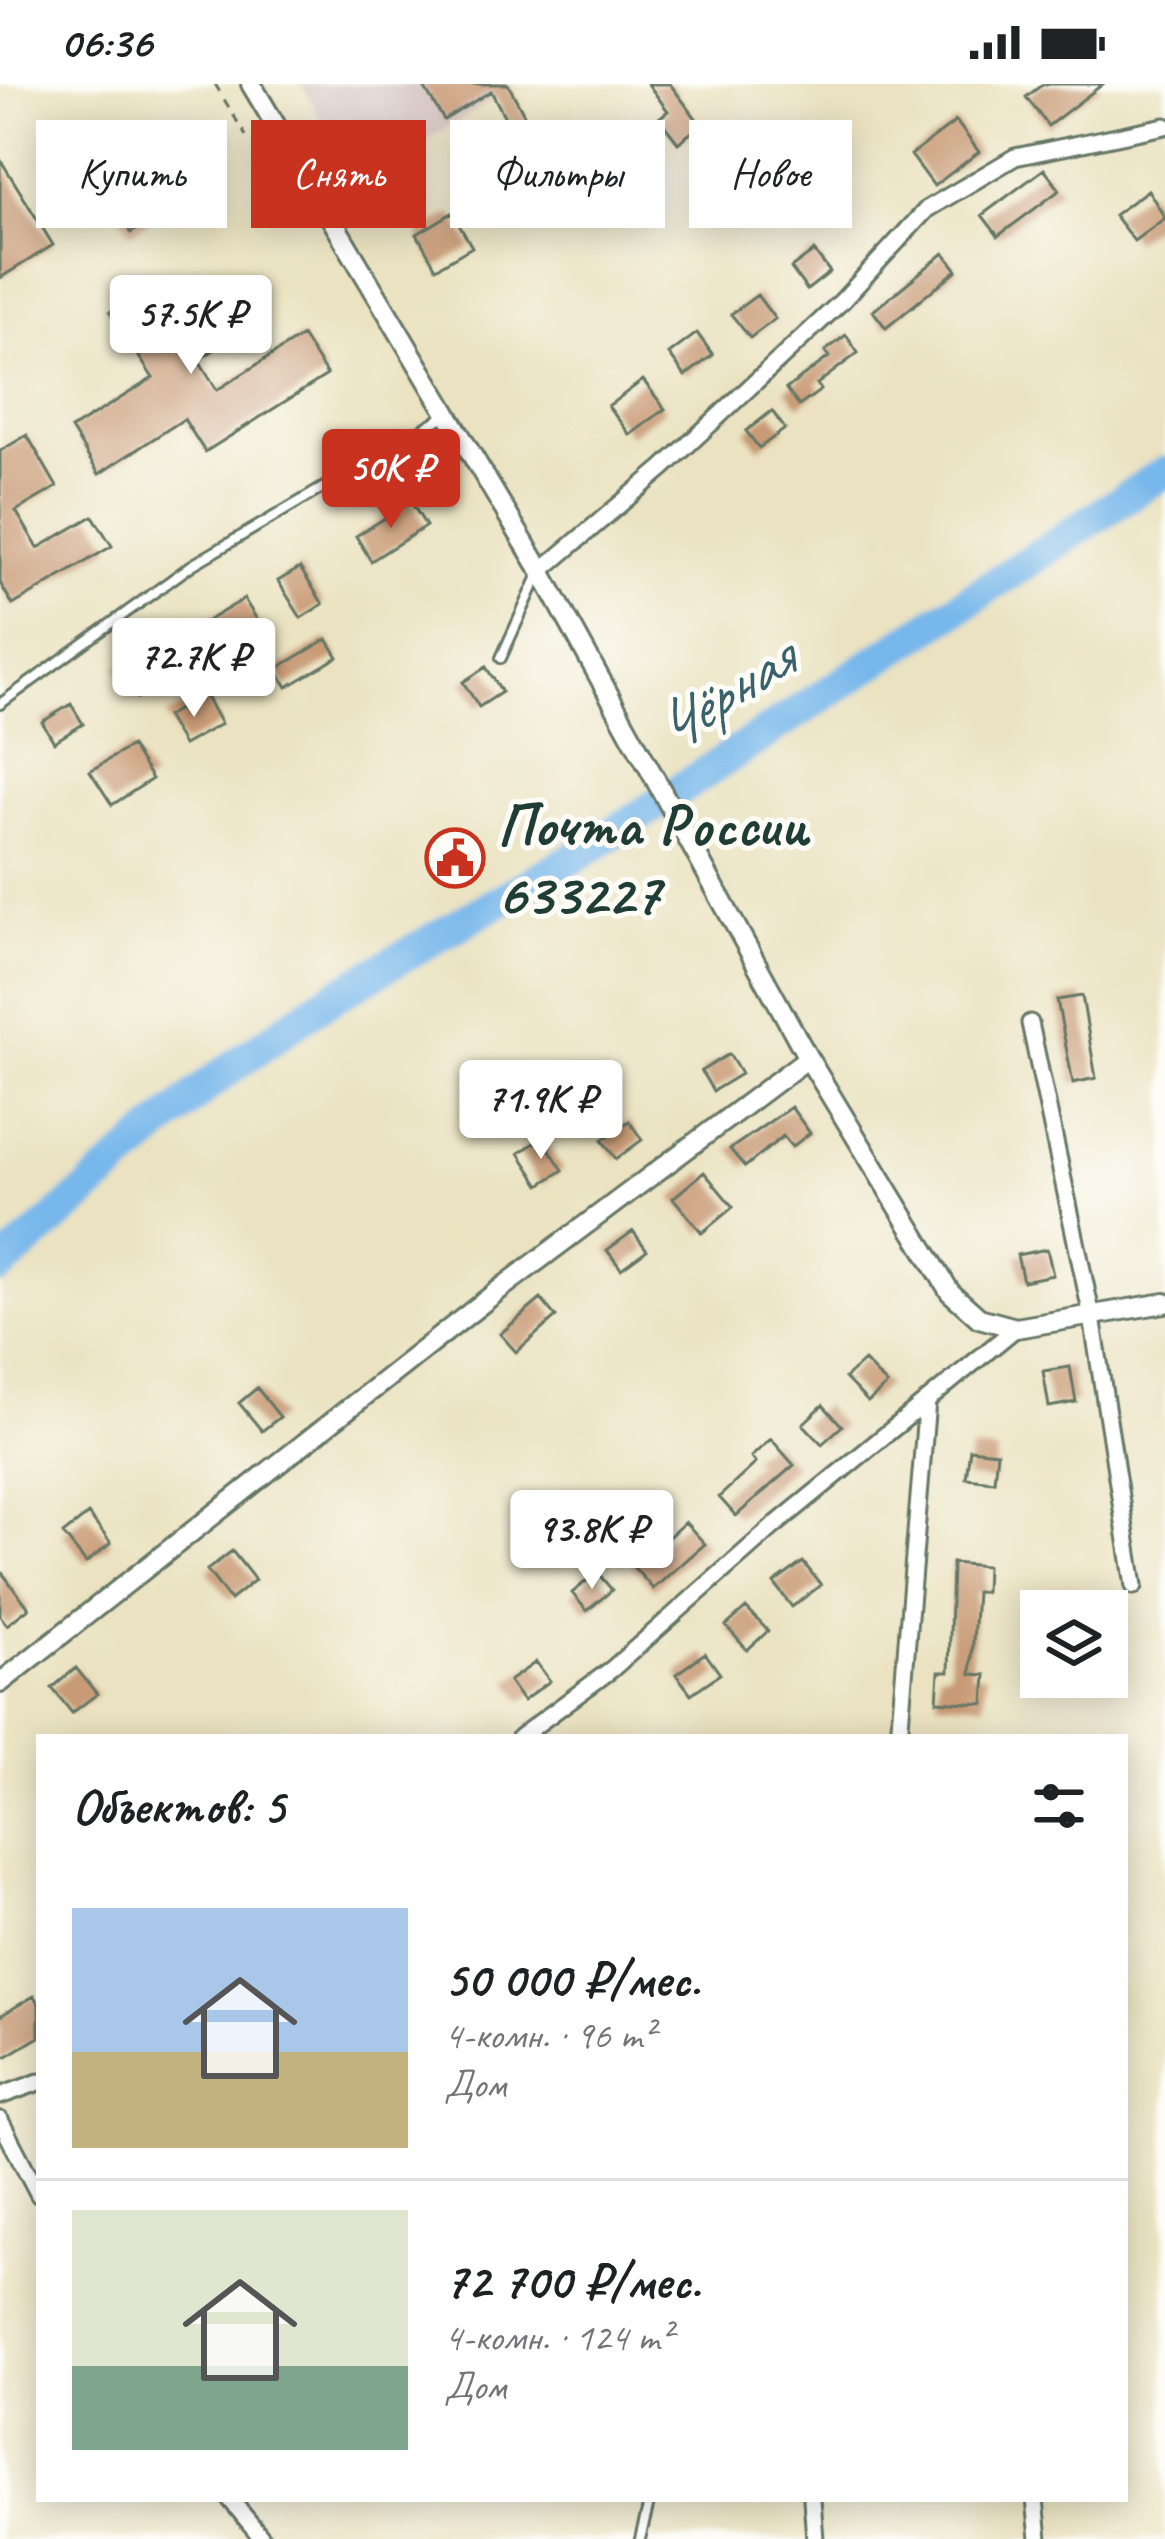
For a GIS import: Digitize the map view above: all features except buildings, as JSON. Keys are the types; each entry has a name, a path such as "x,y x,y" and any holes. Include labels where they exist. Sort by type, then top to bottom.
{"street":[{"path":"251,84 541,571 808,1058 950,1292 979,1318 1016,1328 1165,1304"},
{"path":"541,571 663,468 826,316 927,209 1015,157 1165,127"},
{"path":"1030,1023 1092,1317 1135,1586"},
{"path":"0,1683 504,1286 808,1058"},
{"path":"524,1734 612,1669 774,1526 1016,1328"},
{"path":"899,1734 927,1401"},
{"path":"0,2096 36,2083"},
{"path":"0,2120 36,2189"},
{"path":"232,2502 263,2539"},
{"path":"812,2502 815,2539"},
{"path":"1035,2502 1039,2539"}],"lane":[{"path":"0,704 192,565 448,414"},
{"path":"501,658 541,571"},
{"path":"640,2539 649,2502"}],"path":[{"path":"215,84 246,136"}],"shaded area":[{"path":"301,84 518,84 460,120 450,120 450,126 426,141 426,120 322,120"}],"waterway":[{"name":"Чёрная","path":"0,1268 209,1084 319,1005 584,852 1165,472"}],"place":[{"name":"Почта России 633227","path":"455,858"}]}
